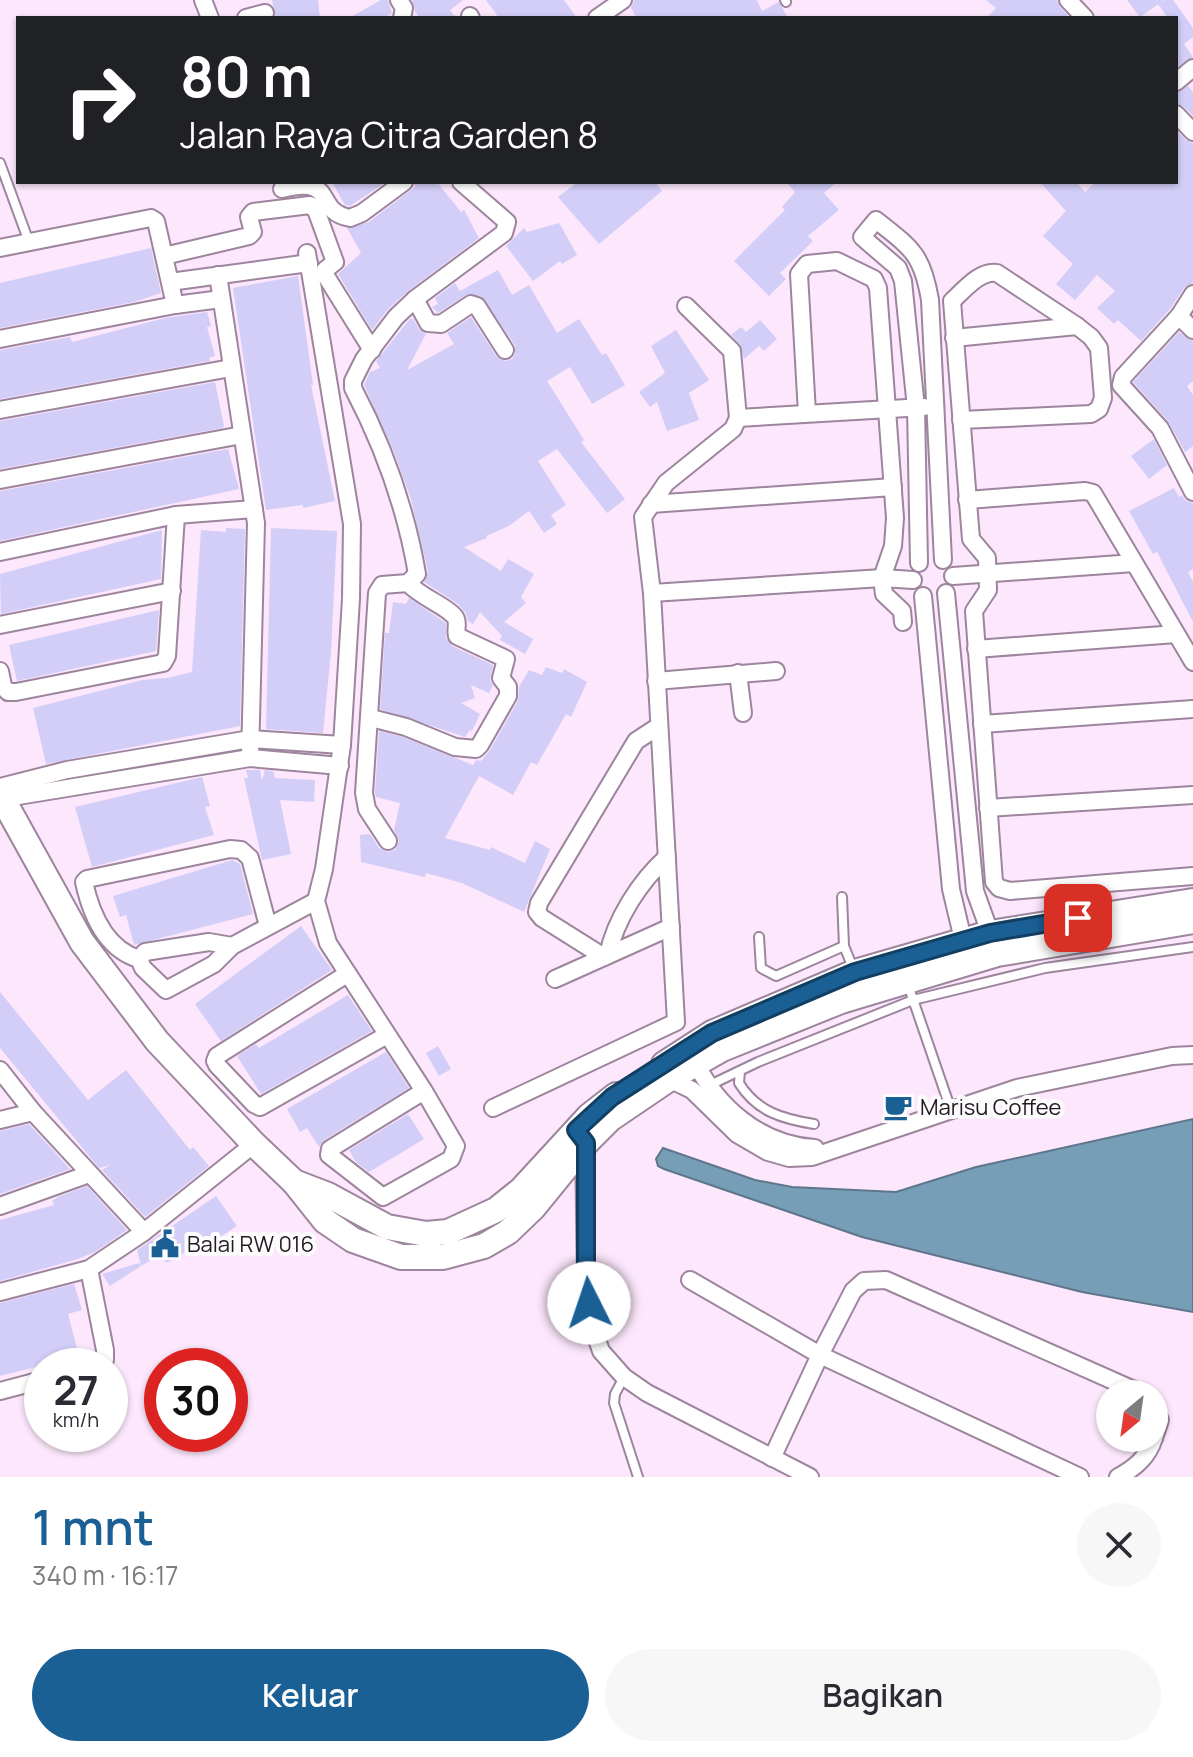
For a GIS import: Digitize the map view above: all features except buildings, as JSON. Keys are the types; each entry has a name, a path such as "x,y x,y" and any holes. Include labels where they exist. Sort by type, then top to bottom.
{"street":[{"path":"600,16 623,0"},
{"path":"1068,0 1083,16"},
{"path":"254,16 265,13"},
{"path":"1178,116 1193,132"},
{"path":"289,206 281,186 311,185 319,190 337,213 350,218 362,213 401,184"},
{"path":"388,841 367,809 364,793 377,593 382,585 408,583 417,574 410,533 377,434 353,388 353,381 396,317 415,299 491,245 507,227 500,214 463,184"},
{"path":"164,256 249,236 253,232 249,217 251,213 307,204 315,208 335,262 324,273 372,350"},
{"path":"0,248 151,218 156,221 175,305"},
{"path":"919,563 916,408 903,281 898,268 862,237 876,220 915,251 926,275 930,300 943,560 953,576"},
{"path":"170,282 308,258 352,524 351,599 340,766 316,901 328,943 424,1091 456,1146 451,1159 383,1197 328,1152 424,1091"},
{"path":"807,413 799,274 807,264 837,261 874,279 878,288 895,518 893,546 882,578 884,594 902,611 903,622"},
{"path":"961,420 1091,414 1099,409 1103,398 1099,348 1077,326 997,273 984,274 952,301 954,338 971,539 987,558 988,590 974,611 994,882 1005,891 1193,876"},
{"path":"218,275 257,538 250,758"},
{"path":"1193,294 1179,316 1123,377 1121,385 1160,428 1193,492"},
{"path":"0,339 221,299"},
{"path":"415,299 428,323 441,324 471,304 477,306 505,350"},
{"path":"493,1108 676,1022 652,593 643,517 666,483 733,429 738,418 732,351 686,306"},
{"path":"1179,316 1193,330"},
{"path":"954,338 1077,326"},
{"path":"0,410 231,368"},
{"path":"738,418 935,407"},
{"path":"0,480 242,435"},
{"path":"651,504 893,487"},
{"path":"967,500 1089,491 1096,495 1193,662"},
{"path":"0,552 176,515 254,509"},
{"path":"0,671 3,686 8,692 16,692 157,666 167,656 176,515"},
{"path":"943,560 930,558 919,563 913,580 923,596 951,889 965,951"},
{"path":"953,576 1134,563"},
{"path":"953,576 946,593 975,891 994,943"},
{"path":"652,593 882,578 913,580"},
{"path":"371,718 406,727 455,747 476,749 508,696 508,687 501,678 506,659 457,636 454,616 420,595 408,583"},
{"path":"0,625 172,591"},
{"path":"923,596 935,598 946,593"},
{"path":"976,649 1176,634"},
{"path":"656,681 776,671"},
{"path":"738,673 743,713"},
{"path":"982,724 1193,709"},
{"path":"606,956 542,918 537,912 539,903 636,741 659,726"},
{"path":"342,745 250,739 0,795 82,942 157,1041 294,1182 325,1221 353,1240 401,1257 443,1257 484,1246 508,1232 534,1207 612,1097 692,1055 722,1049 841,1001 910,990 965,951"},
{"path":"68,778 250,758 340,766"},
{"path":"988,808 1193,795"},
{"path":"268,926 250,858 241,850 230,849 84,882 98,925 119,949 139,959 143,968 166,990 214,964 232,946 316,901"},
{"path":"606,956 612,935 651,871 667,857"},
{"path":"581,1137 669,1079 712,1033 855,972 1193,901"},
{"path":"994,943 1043,957 1181,922"},
{"path":"555,979 671,927"},
{"path":"139,959 145,952 209,942 232,946"},
{"path":"347,974 217,1056 215,1061 260,1107 387,1035"},
{"path":"692,1055 710,1086 751,1128 773,1141 798,1147 832,1149"},
{"path":"669,1079 692,1090 737,1134 768,1152 789,1158 812,1157 1017,1088 1172,1056 1193,1055"},
{"path":"0,1070 33,1112 144,1232"},
{"path":"0,1120 33,1112"},
{"path":"581,1137 586,1284 591,1322 601,1351 624,1377 647,1393 810,1477"},
{"path":"0,1292 89,1269 144,1232 254,1144"},
{"path":"0,1206 89,1174"},
{"path":"89,1269 105,1348"},
{"path":"690,1280 820,1355 1080,1477"},
{"path":"772,1458 853,1291 864,1281 886,1280 1111,1380"},
{"path":"0,1391 24,1385"},
{"path":"1118,1477 1135,1469 1148,1452"}],"lane":[{"path":"0,163 29,242"},
{"path":"842,897 844,946 855,972"},
{"path":"1173,948 1181,922"},
{"path":"759,937 761,968 776,976 844,946"},
{"path":"710,1086 910,990 1043,957 1193,947"},
{"path":"910,990 951,1110"},
{"path":"740,1071 739,1083 758,1106 781,1118 814,1124"},
{"path":"624,1377 614,1403 638,1477"}],"water":[{"path":"1193,1119 1193,1312 1082,1292 862,1237 664,1169 658,1166 656,1159 663,1148 755,1180 792,1187 896,1192 976,1167"}],"place":[{"name":"Marisu Coffee","path":"898,1107"},
{"name":"Balai RW 016","path":"165,1244"}],"route":[{"path":"589,1303 586,1284 586,1143 576,1130 612,1097 712,1033 855,972 990,933 1078,918"}]}
